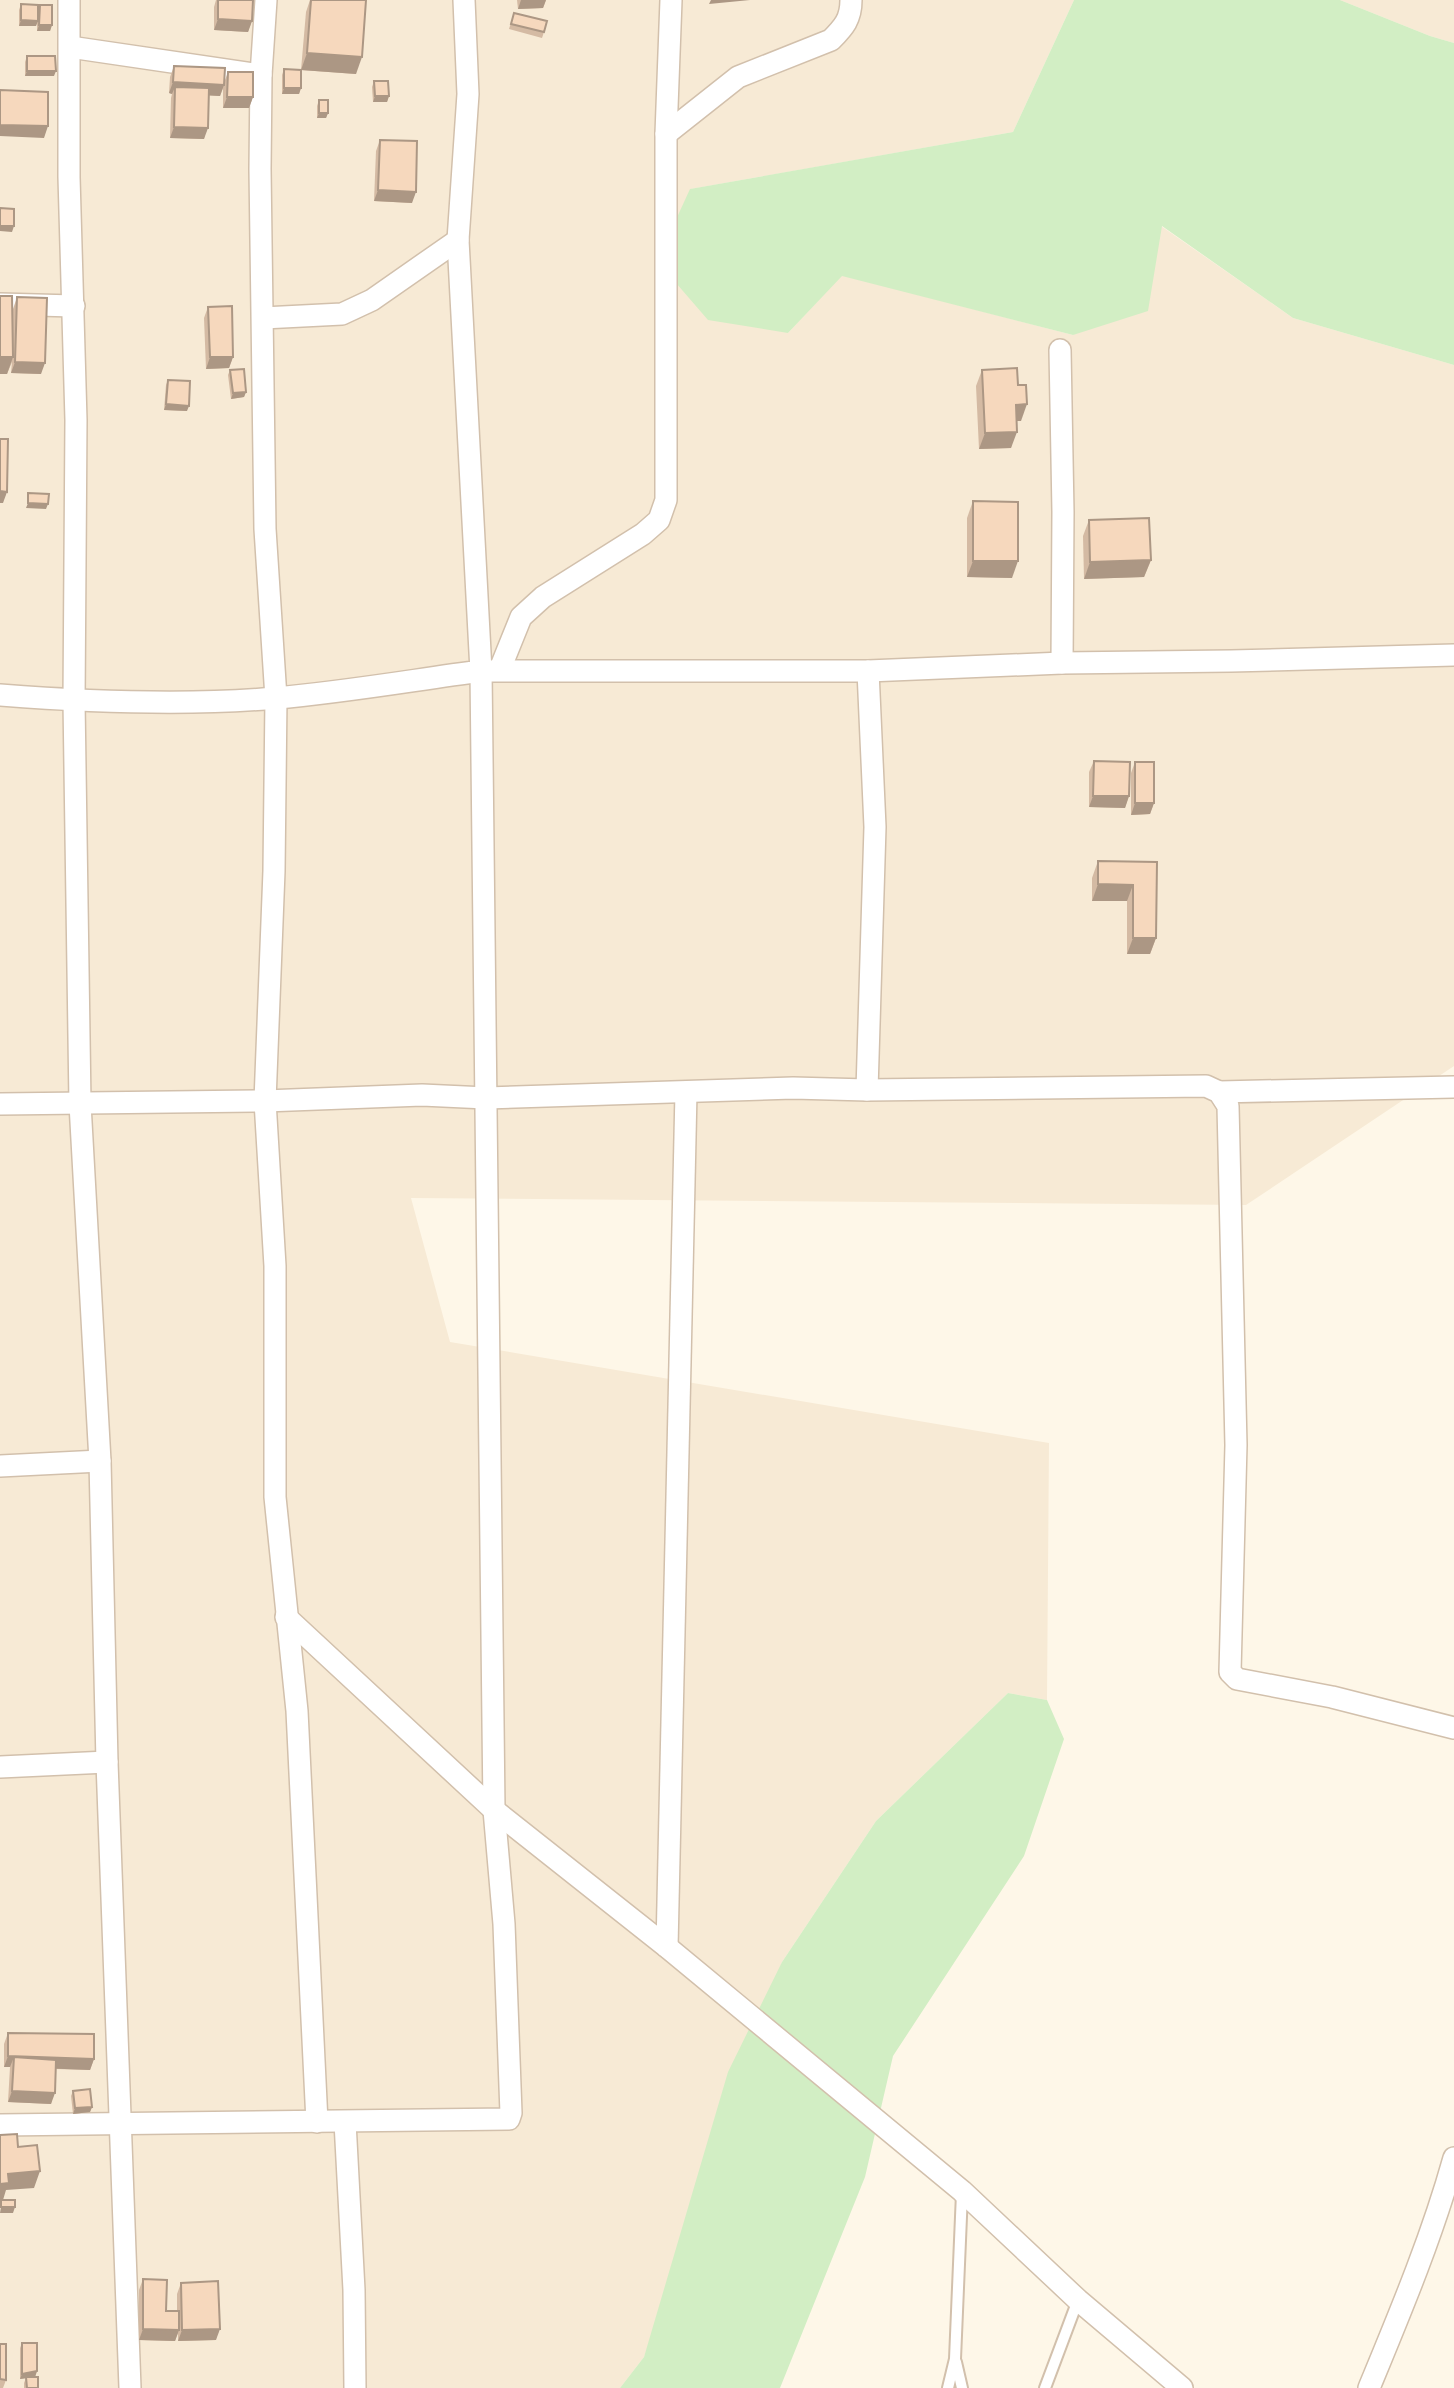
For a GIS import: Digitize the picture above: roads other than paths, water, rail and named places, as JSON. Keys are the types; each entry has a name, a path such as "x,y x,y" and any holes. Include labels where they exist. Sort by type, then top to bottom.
{"street":[{"path":"69,0 69,177 77,502 74,701 80,1104 100,1461 107,1762 130,2388"},
{"path":"266,0 261,75 260,169 265,529 276,698 274,871 265,1101 275,1266 275,1497 297,1711 317,2122"},
{"path":"0,2125 509,2119 511,2113 504,1924 494,1810 486,1098 491,670 458,240 468,94 464,0"},
{"path":"491,670 521,617 543,597 643,534 659,520 666,500 666,134 671,0"},
{"path":"666,134 738,77 831,40 843,29 851,15 851,0"},
{"path":"70,47 261,75"},
{"path":"263,318 342,314 372,300 458,240"},
{"path":"0,304 74,306"},
{"path":"1060,350 1062,663"},
{"path":"0,695 74,701 276,698 491,670 868,671 1062,663 1454,654"},
{"path":"867,1090 875,827 868,671"},
{"path":"0,1104 265,1101 422,1094 486,1098 793,1088 867,1090 1206,1086 1219,1092 1454,1087"},
{"path":"667,1947 686,1092"},
{"path":"1219,1092 1228,1106 1236,1445 1230,1672 1237,1679 1332,1698 1454,1728"},
{"path":"0,1466 100,1461"},
{"path":"286,1617 494,1810 667,1947 962,2191 1079,2300 1182,2388"},
{"path":"0,1767 107,1762"},
{"path":"345,2122 354,2290 355,2388"},
{"path":"1369,2388 1406,2298 1454,2158"}],"lane":[{"path":"948,2388 955,2359 962,2191"},
{"path":"1045,2388 1079,2300"},
{"path":"955,2359 962,2388"}]}
